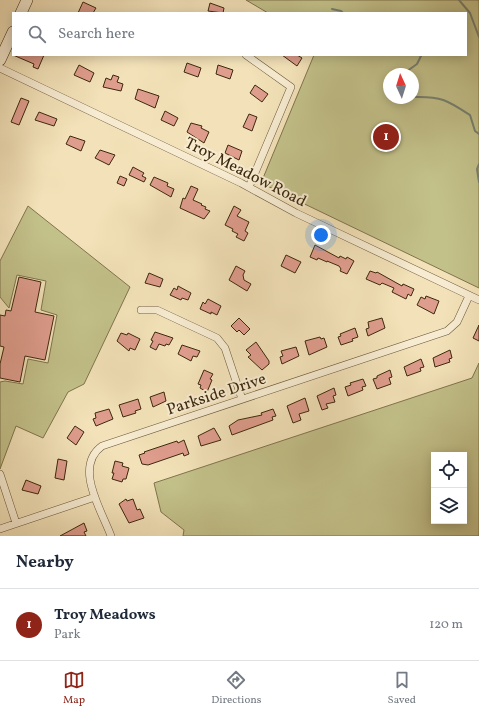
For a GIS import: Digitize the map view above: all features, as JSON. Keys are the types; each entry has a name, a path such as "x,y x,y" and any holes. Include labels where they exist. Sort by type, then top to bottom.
{"main road":[{"path":"21,12 27,0"},
{"path":"0,60 12,34"}],"street":[{"path":"247,56 291,87 249,187"},
{"name":"Troy Meadow Road","path":"0,68 249,187 296,213 479,300"},
{"name":"Parkside Drive","path":"111,536 95,497 89,470 93,456 102,446 447,331 457,322 469,296"},
{"path":"141,310 157,310 217,338 224,348 242,400"},
{"path":"0,474 16,523"},
{"path":"0,529 95,497"}],"shaded area":[{"path":"246,0 479,0 479,288 261,183 314,56 467,56 467,12 266,12"},
{"path":"28,206 130,287 84,384 68,392 43,438 16,426 0,469 0,382 5,381 23,384 28,359 48,363 57,315 41,310 46,281 17,275 9,308 0,297 0,261"},
{"path":"479,363 479,536 183,536 184,530 161,512 154,483 472,378"}],"building":[{"path":"83,2 96,8 94,12 78,12"},
{"path":"210,3 224,8 223,12 208,11"},
{"path":"15,56 44,56 38,69 33,67 34,64"},
{"path":"283,56 299,56 302,58 297,66"},
{"path":"187,63 201,68 198,77 184,72"},
{"path":"79,65 94,73 90,82 74,75"},
{"path":"218,65 233,70 230,79 216,74"},
{"path":"113,75 119,77 117,82 123,84 121,91 103,87 106,78 111,80"},
{"path":"255,85 268,94 262,102 250,93"},
{"path":"138,89 159,96 155,108 135,99"},
{"path":"21,98 29,101 19,125 11,122"},
{"path":"165,111 178,118 174,126 161,120"},
{"path":"39,112 57,119 54,126 35,120"},
{"path":"249,114 257,117 252,131 243,127"},
{"path":"191,123 202,126 201,128 209,132 204,143 187,132"},
{"path":"70,136 85,141 81,151 66,144"},
{"path":"228,145 242,151 239,160 225,153"},
{"path":"100,150 115,155 109,165 95,158"},
{"path":"133,167 144,173 142,176 146,178 144,182 129,175"},
{"path":"120,176 127,179 124,186 117,183"},
{"path":"154,177 168,183 167,186 174,189 171,197 150,185"},
{"path":"191,186 198,189 193,200 202,204 201,205 206,207 205,209 210,211 204,219 180,208 183,198 185,199"},
{"path":"234,206 241,210 237,216 249,222 245,231 248,233 244,241 236,237 238,234 232,231 233,229 225,225"},
{"path":"315,245 339,258 340,256 346,259 347,257 354,261 347,274 340,271 341,269 339,266 318,258 317,260 310,257"},
{"path":"286,255 301,262 295,273 281,266"},
{"path":"236,266 245,271 243,275 244,280 251,284 247,291 229,280"},
{"path":"370,271 377,272 402,286 403,284 414,289 411,296 408,294 406,299 392,292 394,288 382,283 380,285 366,279"},
{"path":"149,273 163,279 160,287 145,283"},
{"path":"19,277 41,282 35,312 54,316 45,360 25,356 20,382 0,378 0,364 4,347 0,346 0,315 5,316 6,310 11,311"},
{"path":"178,286 191,293 188,300 182,298 181,300 170,295 174,288 177,290"},
{"path":"426,296 439,301 434,314 417,305 421,297 425,299"},
{"path":"208,299 221,306 217,315 200,309 203,302 205,304"},
{"path":"239,318 250,329 244,335 239,330 237,332 231,326"},
{"path":"382,318 385,328 368,336 366,329 369,328 368,322"},
{"path":"479,325 479,341 473,338"},
{"path":"355,328 358,337 352,339 353,341 341,345 338,337 341,336 340,334"},
{"path":"155,332 173,338 169,345 166,344 165,346 159,344 156,350 150,347 153,341 151,340"},
{"path":"121,333 127,335 128,333 140,339 135,350 130,348 129,351 117,341"},
{"path":"320,337 321,339 324,338 327,347 309,355 305,341"},
{"path":"256,342 269,361 269,364 262,370 248,357 251,355 246,350"},
{"path":"182,345 200,351 197,357 193,356 191,361 178,354"},
{"path":"296,347 299,356 282,364 280,357 283,356 281,351"},
{"path":"450,350 452,358 449,359 450,362 435,367 433,358"},
{"path":"421,359 424,367 420,368 421,371 407,376 404,367"},
{"path":"204,370 213,374 210,379 212,380 207,392 200,388 201,385 198,384"},
{"path":"390,370 392,377 389,378 391,384 377,389 373,379"},
{"path":"363,379 366,386 362,387 363,390 348,396 345,387 351,385 350,383"},
{"path":"334,388 336,395 333,396 335,402 326,404 328,408 322,410 317,396"},
{"path":"164,392 166,401 153,407 150,397"},
{"path":"305,398 309,411 299,414 301,420 293,423 287,406"},
{"path":"138,399 141,409 135,411 136,413 123,417 119,405"},
{"path":"109,409 113,419 96,426 93,419 96,418 95,413"},
{"path":"273,409 276,416 272,417 273,420 232,435 229,426 238,420 262,415 261,413"},
{"path":"75,426 84,432 76,445 67,438"},
{"path":"214,428 221,440 201,446 198,436"},
{"path":"184,440 189,454 184,456 183,453 148,465 142,464 139,455 145,453 144,452"},
{"path":"58,459 67,461 64,480 55,478"},
{"path":"115,461 123,463 122,466 129,468 126,479 123,479 122,482 112,479"},
{"path":"26,480 41,486 38,494 22,490"},
{"path":"126,499 127,501 133,499 137,510 140,509 144,518 129,523 119,504"},
{"path":"84,523 87,531 84,532 86,536 60,536"}],"waterway":[{"path":"459,0 470,13 479,37"},
{"path":"332,9 342,12"},
{"path":"411,68 417,64 421,56"},
{"path":"419,97 437,98 449,102 470,115 475,131 479,134"},
{"path":"479,164 477,169 479,182"}],"place":[{"name":"Troy Meadows","path":"386,137"}]}
